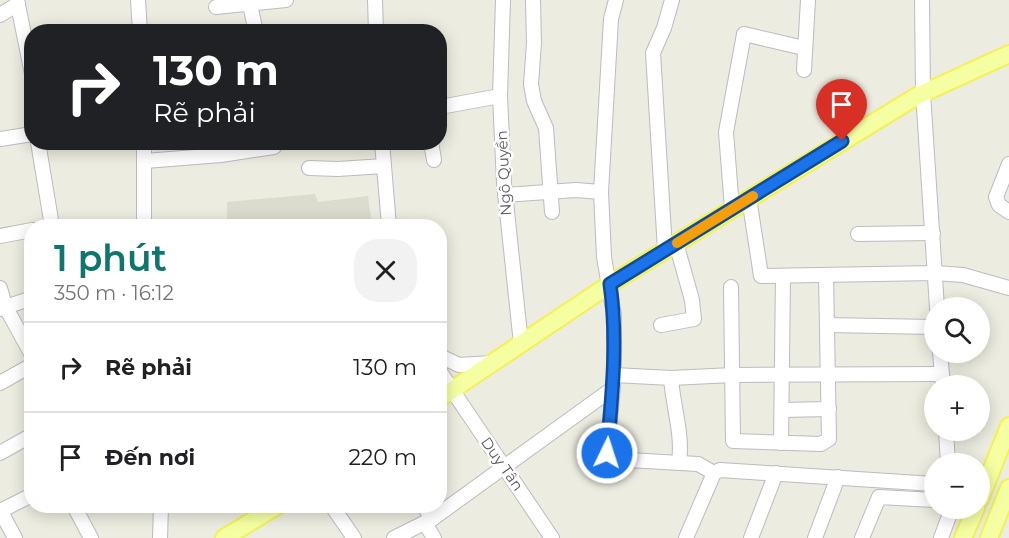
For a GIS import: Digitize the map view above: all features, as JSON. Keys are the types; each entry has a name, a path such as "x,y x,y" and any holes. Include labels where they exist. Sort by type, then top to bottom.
{"main road":[{"path":"447,394 610,284 749,198 923,93 1009,54"},
{"path":"990,473 1009,426"},
{"path":"989,538 1009,488"},
{"path":"224,538 255,513"},
{"path":"963,538 971,519"}],"street":[{"path":"138,0 140,24"},
{"path":"216,7 286,0"},
{"path":"375,0 376,24"},
{"name":"Ngô Quyền","path":"503,0 500,96 505,195 521,344"},
{"path":"533,0 534,43 531,84 534,101 546,128 552,212"},
{"path":"616,0 610,19 601,192 604,257 614,315 614,375 607,453 611,459 698,464 714,473"},
{"path":"661,325 694,319 692,300 671,247 653,54 672,0"},
{"path":"804,69 808,0"},
{"path":"922,0 923,93 937,297"},
{"path":"0,15 18,2 24,33"},
{"path":"250,5 254,24"},
{"path":"732,209 726,132 744,34 804,48"},
{"path":"447,106 500,96"},
{"path":"0,139 24,135"},
{"path":"39,150 51,219"},
{"path":"144,150 144,219"},
{"path":"145,161 257,150"},
{"path":"383,150 388,219"},
{"path":"432,150 434,160"},
{"path":"1009,164 996,201 1009,212"},
{"path":"309,168 384,166"},
{"path":"505,195 601,192"},
{"path":"749,198 761,276 935,273 963,275 1009,288"},
{"path":"0,236 24,232"},
{"path":"858,234 933,233"},
{"path":"731,287 733,441 827,443 829,409 826,275"},
{"path":"781,443 783,276"},
{"path":"0,288 2,307 24,342"},
{"path":"2,307 24,300"},
{"path":"827,325 924,327"},
{"path":"447,359 459,365 494,363"},
{"path":"0,383 24,370"},
{"path":"614,375 671,378 828,374 924,379"},
{"path":"671,378 673,408 681,443 679,462"},
{"path":"447,508 612,390"},
{"name":"Duy Tân","path":"447,397 504,466 552,538"},
{"path":"783,410 829,409"},
{"path":"0,453 24,440"},
{"path":"686,538 714,473 720,470 924,483"},
{"path":"751,538 776,473"},
{"path":"815,538 838,477"},
{"path":"919,499 924,490"},
{"path":"862,538 879,497 924,499"},
{"path":"15,538 0,510 24,499"},
{"path":"78,513 91,538"},
{"path":"160,538 161,513"},
{"path":"337,513 354,538"},
{"path":"426,513 434,538"},
{"path":"394,538 429,521 440,513"},
{"path":"941,538 948,519"}],"shaded area":[{"path":"315,194 318,202 368,196 371,219 227,219 227,202"}],"slow traffic":[{"path":"677,243 753,196"}],"route":[{"path":"607,453 614,375 614,315 610,284 842,141"}]}
